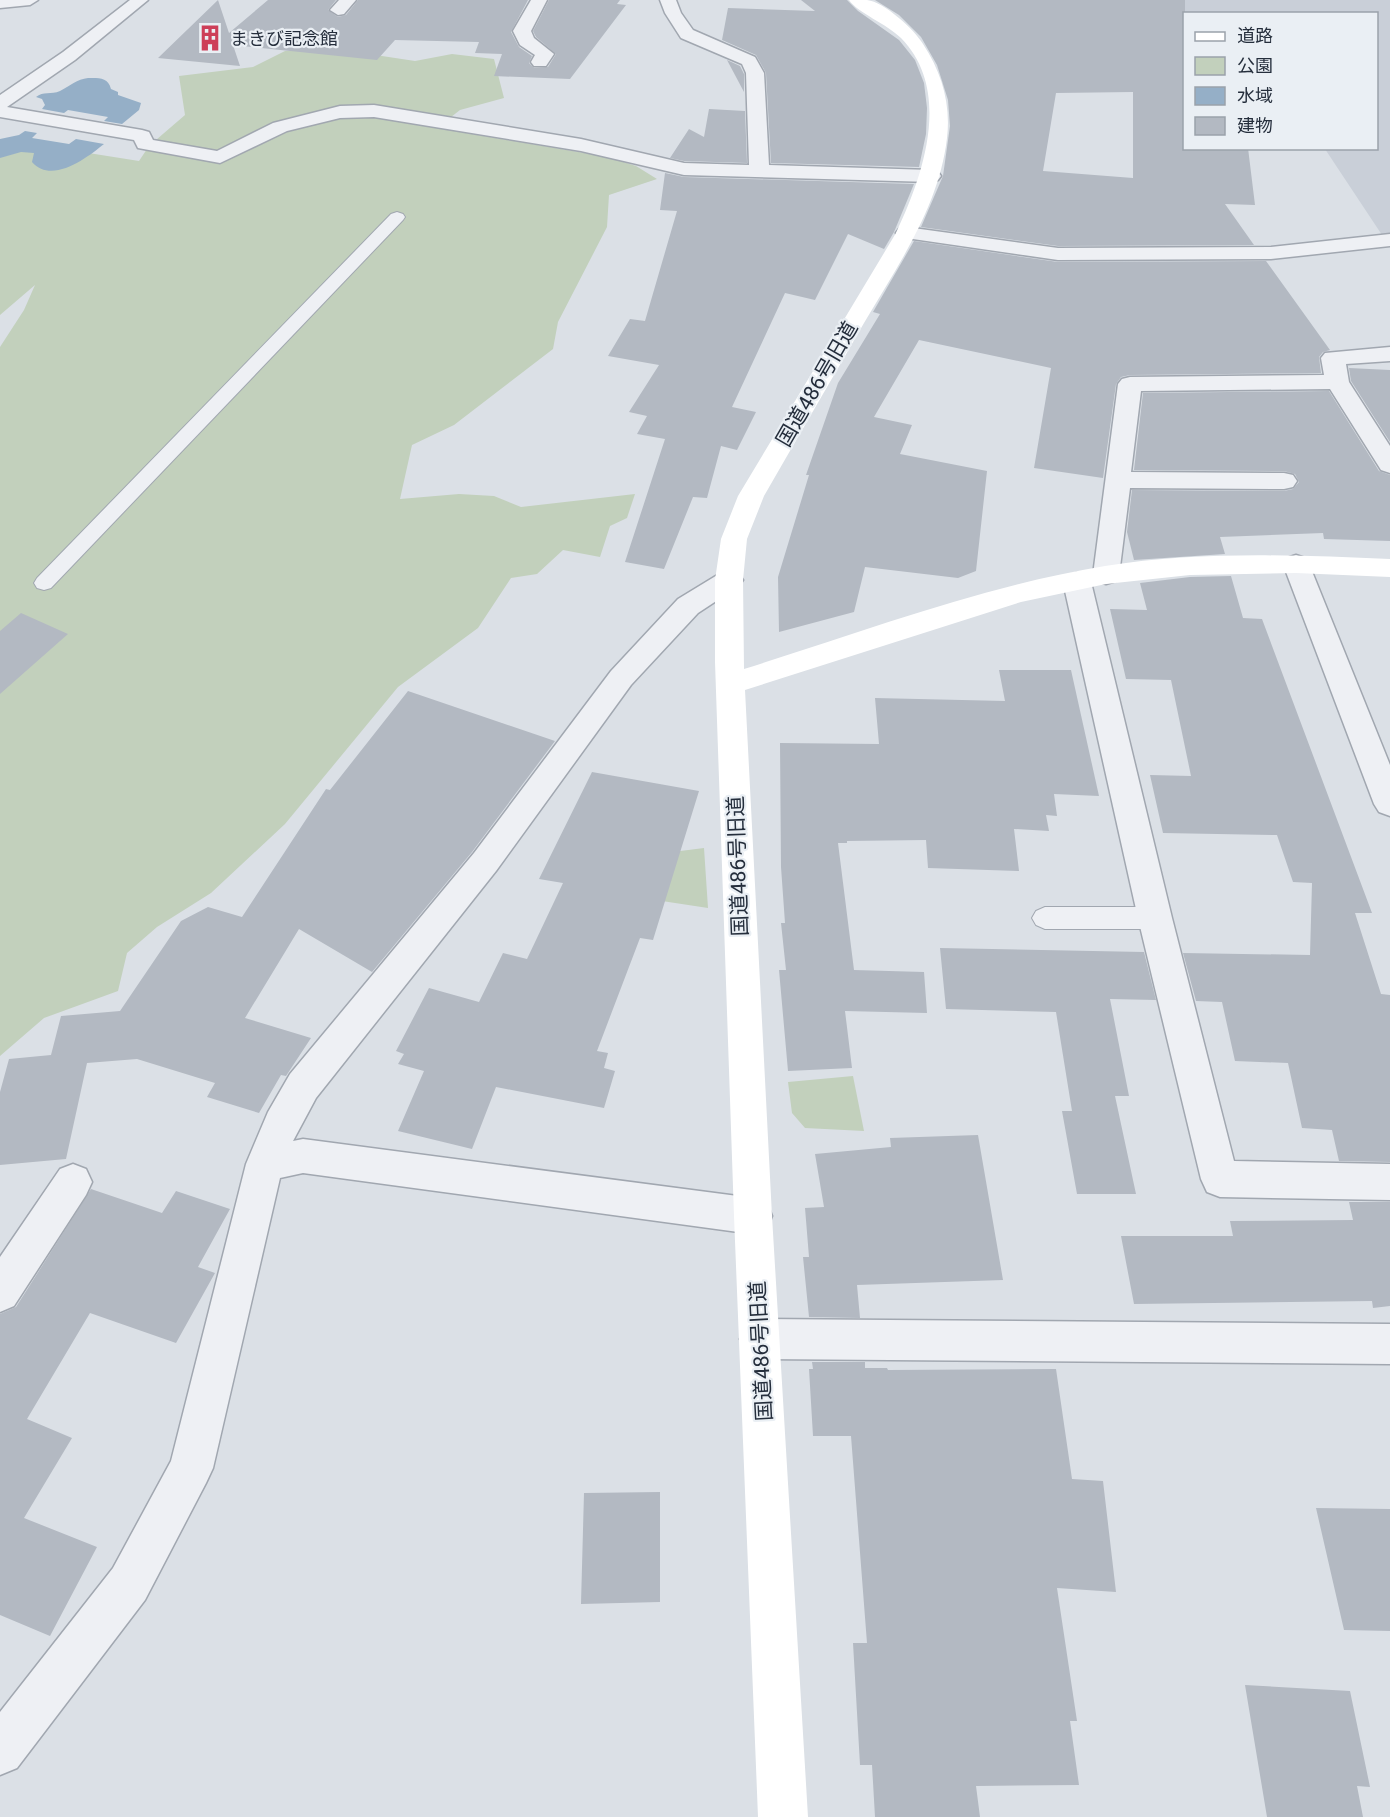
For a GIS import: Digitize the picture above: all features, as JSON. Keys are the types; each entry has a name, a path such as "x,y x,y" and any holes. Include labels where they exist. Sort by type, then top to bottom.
{"street":[{"path":"0,3 30,0"},
{"path":"0,103 69,56 140,0"},
{"path":"539,0 522,31 526,41 544,54 540,62"},
{"path":"668,0 672,14 687,34 748,61 755,73 759,172"},
{"name":"国道486号旧道","path":"783,1817 753,1216 731,684 729,580 734,539 751,496 906,233 922,202 931,176 937,148 939,117 936,88 927,63 912,39 886,18 857,0"},
{"path":"0,111 142,136 145,144 220,157 280,127 340,112 374,111 581,145 684,169 931,176"},
{"path":"906,233 1058,254 1105,255 1271,253 1390,240"},
{"path":"1390,354 1333,358 1337,382 1390,465"},
{"path":"1337,382 1130,384 1117,480 1092,578 1155,918 1220,1179 1390,1182"},
{"path":"1117,480 1284,481"},
{"path":"1296,564 1390,804"},
{"path":"731,684 1018,593 1092,578 1190,566 1296,564 1390,568"},
{"path":"0,1751 129,1584 191,1468 265,1164 281,1124 303,1086 485,862 621,678 688,606 729,580"},
{"path":"265,1164 303,1156 753,1216"},
{"path":"0,1292 73,1182"},
{"path":"760,1339 1390,1344"}],"lane":[{"path":"44,583 397,217"},
{"path":"1045,918 1155,918"}],"shaded area":[{"path":"1097,0 1390,0 1390,234 1382,235 1326,150 1378,150 1378,12 1183,12 1183,14"}],"green space":[{"path":"285,51 349,51 415,61 452,54 494,59 504,98 460,110 437,128 608,157 636,166 657,179 609,195 607,227 558,322 553,349 454,425 412,445 400,499 459,494 494,496 521,507 635,494 627,518 610,526 600,557 563,550 537,574 511,578 478,628 398,687 285,824 211,893 157,927 127,953 118,991 44,1018 0,1056 0,347 24,310 35,285 0,315 0,139 139,161 149,146 185,115 179,76 253,67"},
{"path":"704,848 708,908 629,896 641,856"},
{"path":"853,1076 864,1131 805,1128 792,1113 788,1082"}],"water":[{"path":"88,78 105,80 111,89 118,92 118,95 141,103 139,110 122,124 104,121 108,117 68,110 64,113 42,109 45,105 42,99 36,97 60,91 77,81"},
{"path":"25,131 37,133 32,138 69,144 76,139 104,144 89,156 59,170 49,171 40,168 32,162 34,153 21,152 0,158 0,139 19,135"}],"building":[{"path":"218,0 229,33 268,0 336,0 328,10 338,17 346,15 358,0 528,0 511,32 519,47 532,56 529,63 534,68 548,67 556,54 536,37 533,31 549,0 620,0 617,4 626,5 570,79 494,76 502,54 475,53 479,42 395,40 377,60 233,45 240,66 158,58"},
{"path":"801,0 847,0 858,11 899,40 915,60 924,83 927,108 926,134 919,167 771,163 766,73 756,55 722,40 728,8 815,11"},
{"path":"875,0 1185,0 1185,12 1183,12 1183,150 1248,150 1255,205 1225,204 1254,245 1058,246 921,227 943,176 950,126 948,100 937,65 921,37 899,15","holes":["1133,92 1133,178 1043,171 1056,93"]},
{"path":"727,60 740,66 744,74 744,92"},
{"path":"709,109 745,111 747,163 684,161 670,158 689,129 704,137"},
{"path":"665,173 684,177 914,184 894,232 884,249 848,234 815,300 785,293 732,407 756,412 737,450 721,446 707,498 693,497 664,569 625,562 665,439 637,434 647,416 629,412 659,365 608,356 630,319 645,321 677,211 660,210"},
{"path":"914,241 1058,262 1266,261 1330,350 1323,352 1319,357 1321,373 1130,375 1121,377 1116,384 1103,478 1034,468 1051,368 919,340 874,417 912,425 900,454 987,471 976,571 958,578 865,567 854,612 779,632 778,577 809,475 806,475 838,383 880,314 873,312"},
{"path":"1349,368 1390,370 1390,442 1351,381"},
{"path":"1329,391 1379,471 1390,475 1390,541 1324,539 1323,533 1220,537 1225,554 1134,560 1127,532 1132,490 1284,491 1293,489 1299,482 1295,474 1284,471 1134,470 1143,393"},
{"path":"1231,576 1243,618 1262,619 1372,913 1355,913 1381,994 1390,995 1390,1162 1339,1161 1332,1130 1302,1128 1288,1063 1235,1061 1222,1002 1196,1001 1183,953 1310,955 1312,883 1293,882 1277,835 1163,833 1150,775 1191,776 1171,680 1126,679 1110,609 1147,610 1140,583 1190,577"},
{"path":"21,613 68,634 0,694 0,631"},
{"path":"999,670 1071,670 1099,796 1054,794 1057,816 1046,815 1049,831 1014,829 1019,871 928,868 926,840 838,843 854,970 924,972 927,1013 845,1011 852,1068 788,1071 779,970 786,970 781,923 785,923 781,867 780,743 879,744 875,698 1005,701"},
{"path":"408,691 555,741 472,852 372,972 299,929 245,1018 311,1038 286,1076 281,1075 259,1113 207,1097 215,1083 137,1059 87,1063 66,1159 0,1165 0,1092 9,1059 51,1055 61,1016 120,1011 181,921 208,907 242,917 326,789 330,790"},
{"path":"592,772 699,791 653,940 640,938 597,1051 608,1053 604,1068 615,1071 604,1108 496,1087 472,1149 398,1131 424,1071 398,1064 404,1054 396,1051 429,988 479,1002 503,953 527,959 563,883 539,879"},
{"path":"940,948 1144,952 1156,1000 1110,999 1129,1096 1115,1096 1136,1194 1077,1194 1062,1111 1072,1111 1056,1012 946,1009"},
{"path":"978,1135 1003,1280 857,1285 860,1318 809,1317 803,1257 809,1257 805,1208 824,1207 815,1154 891,1147 890,1138"},
{"path":"91,1189 162,1213 176,1191 230,1209 198,1267 215,1273 176,1343 90,1313 27,1419 72,1438 24,1518 97,1547 50,1636 0,1615 0,1314 16,1307"},
{"path":"1349,1202 1390,1202 1390,1306 1373,1308 1372,1301 1134,1304 1121,1236 1233,1236 1230,1221 1353,1220"},
{"path":"812,1362 865,1362 865,1368 887,1368 888,1370 1056,1369 1072,1479 1103,1481 1116,1592 1057,1588 1077,1721 1070,1721 1079,1785 976,1786 980,1817 875,1817 872,1765 860,1765 853,1643 867,1643 851,1436 813,1436 809,1369 813,1369"},
{"path":"660,1492 660,1602 581,1604 584,1493"},
{"path":"1316,1508 1390,1509 1390,1631 1344,1630"},
{"path":"1245,1685 1350,1691 1370,1787 1357,1786 1363,1817 1267,1817"}],"place":[{"name":"まきび記念館","path":"210,38"}]}
